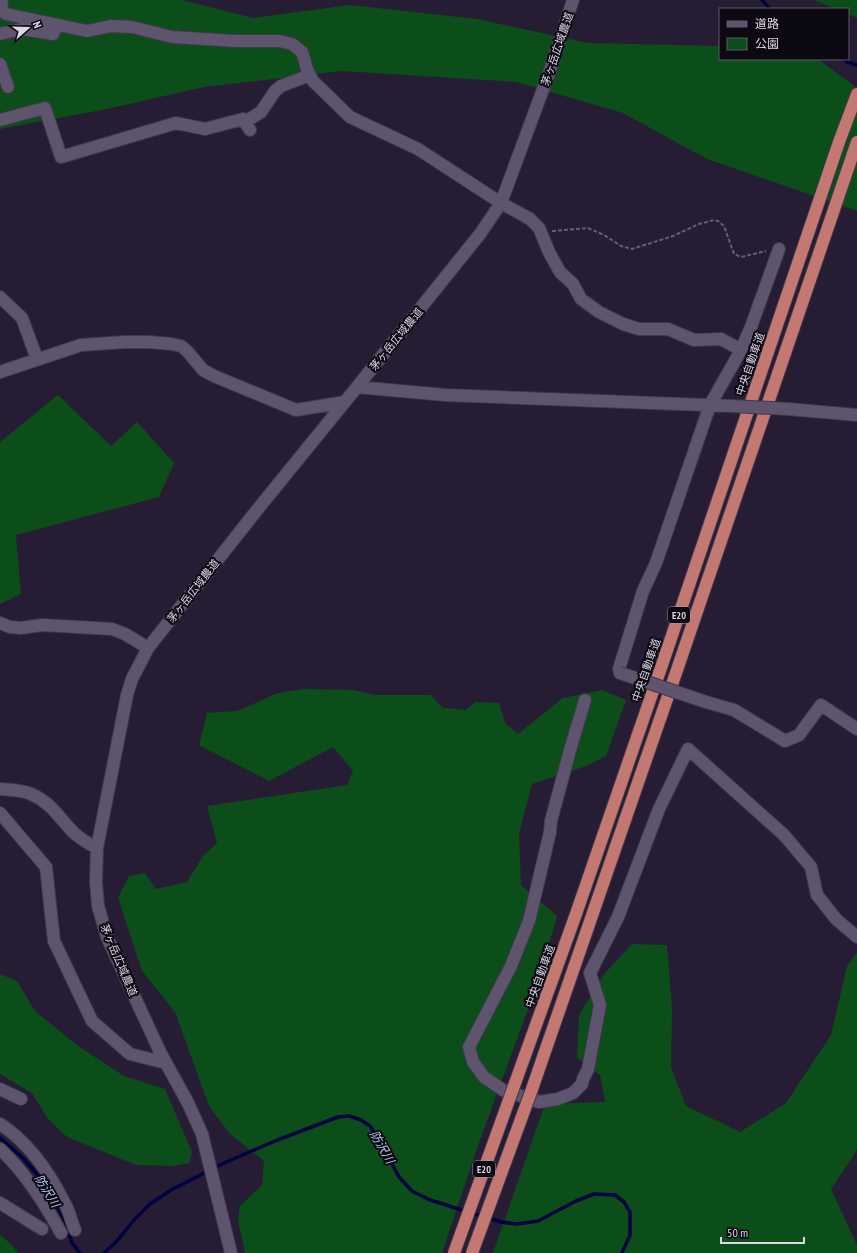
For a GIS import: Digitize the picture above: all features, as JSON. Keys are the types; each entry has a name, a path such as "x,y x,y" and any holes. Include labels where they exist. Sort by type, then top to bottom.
{"highway":[{"name":"中央自動車道","path":"454,1253 576,914 839,142 857,94"},
{"name":"E20","path":"472,1253 531,1092 856,146"}],"street":[{"path":"2,0 1,8 6,14 87,31 111,26 132,27 172,37 235,42 280,41 292,44 302,52 313,81 350,117 418,149 501,203 530,219 540,228 549,252 560,272 573,284 581,299 599,312 623,324 639,329 668,329 694,340 721,339 740,350"},
{"name":"茅ヶ岳広域農道","path":"231,1253 202,1134 166,1063 107,937 98,906 96,881 97,848 127,695 132,679 148,648 252,516 480,234 501,203 549,73 573,0"},
{"path":"0,34 22,29 53,34 57,25"},
{"path":"0,64 8,87"},
{"path":"0,120 45,108 61,157 176,123 205,129 243,119 247,126 261,112 275,91 281,86 310,75"},
{"path":"779,249 751,327 710,405 656,563 643,591 619,669 620,673 734,710 785,741 799,736 821,705 857,729"},
{"path":"0,297 22,318 37,360"},
{"path":"0,372 81,345 125,342 172,344 181,346 203,370 214,376 296,410 345,402"},
{"path":"357,387 445,395 732,406 857,414"},
{"path":"0,623 10,627 21,628 42,625 112,630 125,634 148,648"},
{"path":"585,700 551,821 550,832 529,921 511,966 470,1047 473,1062 484,1077 503,1090 539,1102 558,1099 573,1093 582,1084 588,1069 600,1005 590,973 618,917 659,809 688,748 784,835 811,867 817,895 836,919 857,937"},
{"path":"0,789 30,793 55,811 74,833 85,842 97,848"},
{"path":"0,813 46,867 54,941 92,1021 130,1054 166,1063"},
{"path":"0,1089 21,1099"},
{"path":"0,1124 11,1132 30,1151 50,1177 65,1203 75,1230"},
{"path":"0,1149 13,1162 51,1215 61,1233"},
{"path":"0,1203 42,1229"}],"path":[{"path":"540,228 553,231 588,228 604,234 621,246 632,249 673,236 699,224 714,220 718,221 724,226 734,254 741,257 779,249"}],"green space":[{"path":"0,0 182,0 253,18 350,5 477,19 588,43 719,46 719,60 819,60 857,88 857,211 707,159 623,113 516,82 342,71 204,87 107,109 0,129"},
{"path":"814,0 857,0 857,18 849,14 849,8 834,8"},
{"path":"58,395 111,446 137,422 174,463 159,497 16,535 21,594 0,604 0,442"},
{"path":"304,689 353,690 376,695 431,695 443,708 466,710 476,702 499,703 505,723 518,734 563,698 602,690 626,700 606,756 586,766 532,784 519,834 521,885 557,916 538,982 476,1151 442,1253 245,1253 238,1220 240,1206 262,1185 264,1161 230,1134 209,1106 175,1012 142,971 118,898 129,876 145,873 156,889 187,882 203,856 217,843 207,806 347,785 353,771 333,747 269,781 199,745 207,713 237,711 278,693"},
{"path":"632,944 667,945 672,1009 671,1067 686,1106 740,1132 786,1103 831,1035 847,966 857,953 857,1150 831,1189 857,1245 857,1253 493,1253 545,1104 605,1102 600,1075 577,1058 579,1015 604,974"},
{"path":"0,974 17,981 35,1011 78,1046 124,1076 165,1089 192,1152 189,1163 174,1166 136,1165 67,1137 48,1119 32,1093 0,1074"},
{"path":"0,1235 12,1245 18,1253 0,1253"}],"waterway":[{"path":"762,0 769,8"},
{"path":"845,60 857,65"},
{"name":"防沢川","path":"104,1253 116,1242 150,1204 171,1190 224,1163 275,1141 338,1117 349,1116 361,1120 370,1126 399,1177 412,1191 430,1200 501,1222 517,1224 538,1221 576,1201 594,1194 615,1195 624,1202 630,1212 630,1235 622,1253"},
{"name":"防沢川","path":"0,1138 24,1159 46,1185 65,1221 72,1243 80,1253"}]}
